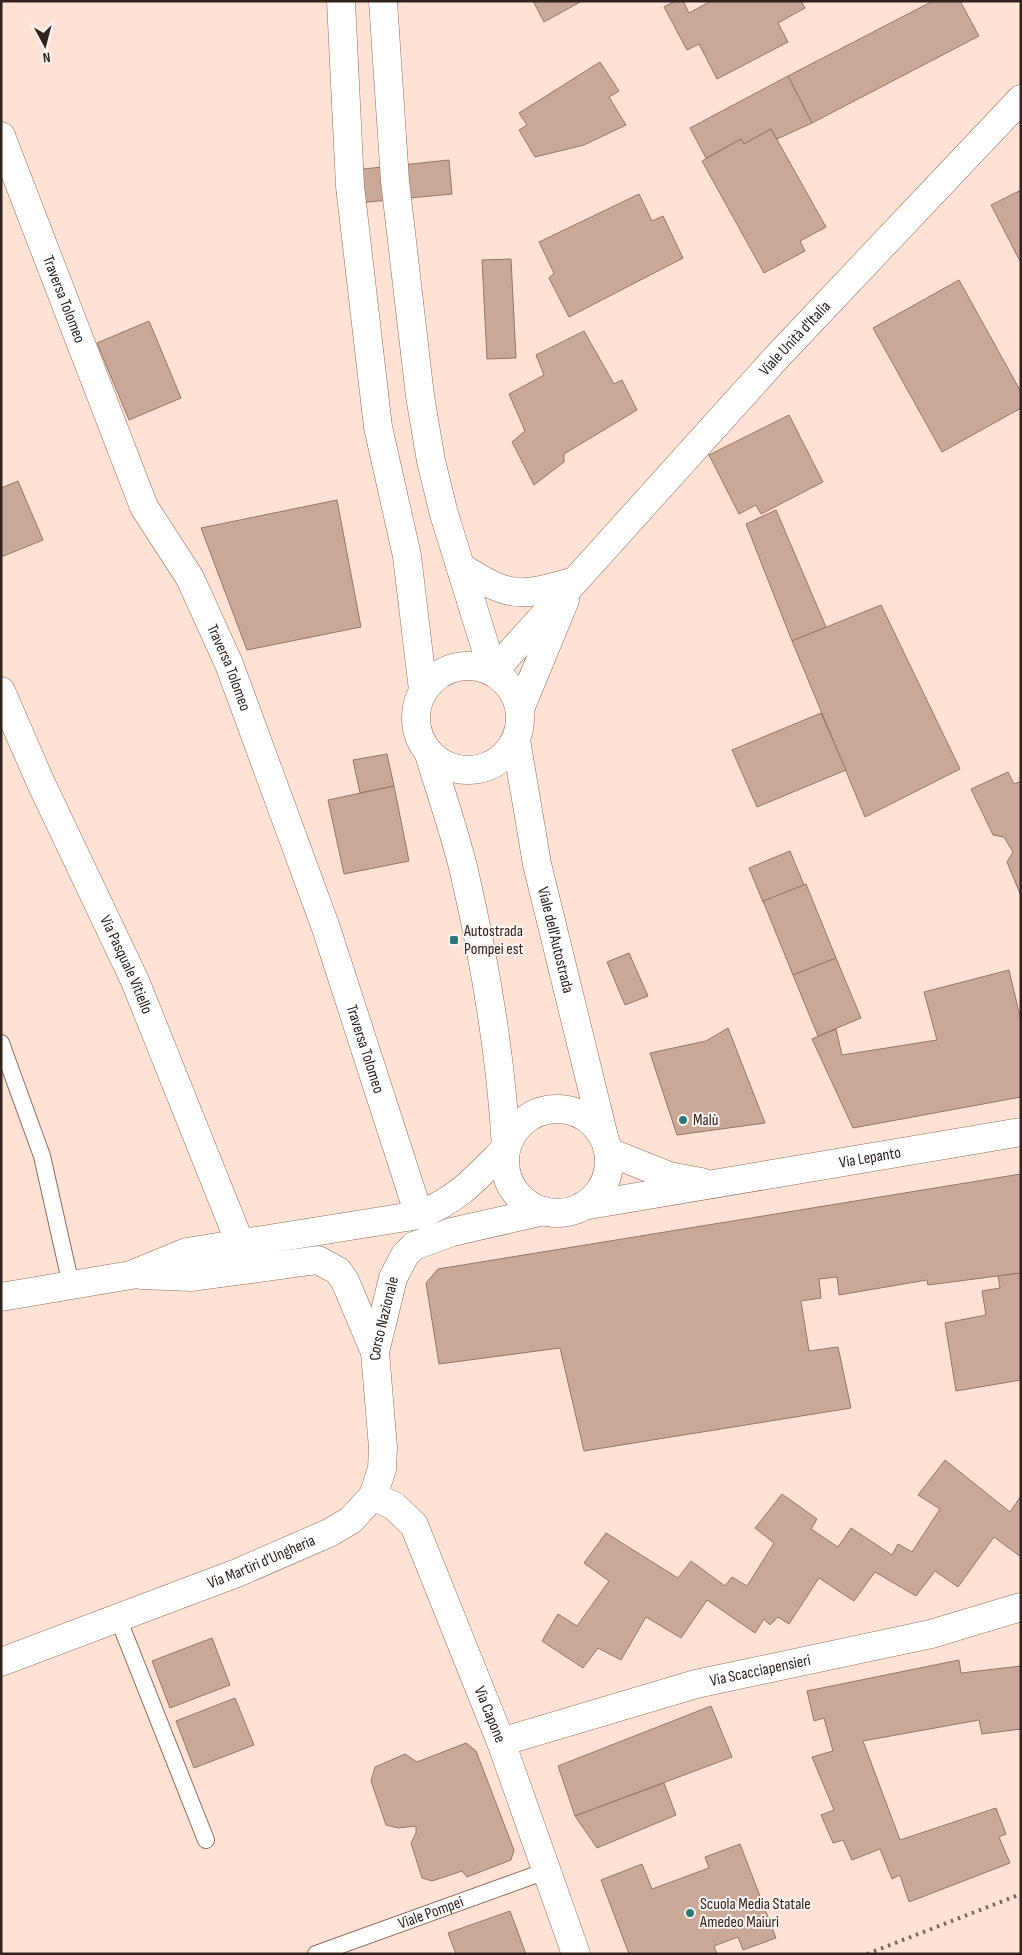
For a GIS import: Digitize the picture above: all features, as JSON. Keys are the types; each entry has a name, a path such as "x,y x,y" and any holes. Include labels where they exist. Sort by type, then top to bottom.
{"main road":[{"path":"340,1 350,186 378,427 407,556 423,690"},
{"path":"383,1 395,181 420,396 431,461 444,514 493,672"},
{"name":"Viale Unità d'Italia","path":"493,672 572,582 769,366 1021,98"},
{"name":"Traversa Tolomeo","path":"1,136 144,508 190,578 229,664 326,928 419,1215"},
{"path":"461,567 499,590 522,594 572,582"},
{"name":"Viale Unità d'Italia","path":"520,709 572,582"},
{"path":"462,666 479,666 493,672 506,681 516,695 520,709 520,725 516,740 507,753 494,763 468,770 455,769 440,762 428,751 419,737 416,721 417,705 423,690 434,678 447,669 462,666"},
{"name":"Via Pasquale Vitiello","path":"1,691 40,781 135,981 240,1243"},
{"name":"Viale dell'Autostrada","path":"516,740 537,864 606,1144"},
{"path":"428,751 463,869 479,946 498,1049 506,1148 504,1164 512,1187 529,1205 544,1211 557,1213 583,1206 596,1196 605,1183 609,1168 606,1144 595,1124 582,1114 567,1109 551,1108 536,1112 522,1121 512,1133 506,1148"},
{"name":"Via Lepanto","path":"583,1206 720,1185 1021,1132"},
{"name":"Via Lepanto","path":"606,1144 669,1176 720,1185"},
{"name":"Corso Nazionale","path":"132,1275 187,1252 419,1215 441,1206 460,1194 506,1148"},
{"name":"Corso Nazionale","path":"375,1352 393,1278 404,1255 414,1246 452,1232 544,1211"},
{"name":"Corso Nazionale","path":"1,1297 132,1275 192,1277 318,1260 338,1271 345,1281 375,1352"},
{"name":"Via Martiri d'Ungheria","path":"1,1662 237,1573 329,1533 351,1520 373,1496 382,1469 384,1448 375,1352"},
{"name":"Via Capone","path":"373,1496 394,1506 405,1514 414,1525 500,1742 576,1954"},
{"name":"Via Scacciapensieri","path":"500,1742 696,1684 931,1634 1021,1607"}],"lane":[{"path":"1,1043 42,1156 71,1285"},
{"path":"118,1618 206,1840"},
{"name":"Viale Pompei","path":"316,1954 546,1871"}],"building":[{"path":"533,1 582,1 544,22"},
{"path":"675,1 683,1 689,13 711,1 801,1 805,8 778,23 788,42 717,79 699,44 687,50 664,7"},
{"path":"933,1 960,1 979,36 812,123 788,76"},
{"path":"600,62 619,91 609,97 626,125 584,145 535,157 519,130 527,125 519,113"},
{"path":"788,76 812,123 777,139 771,129 744,144 741,139 706,158 690,128"},
{"path":"771,129 826,227 800,241 805,251 764,273 702,161 741,139 744,144"},
{"path":"449,160 452,194 347,204 344,171"},
{"path":"1021,190 1021,263 991,205"},
{"path":"639,194 652,221 663,216 683,258 569,317 549,278 554,273 539,242"},
{"path":"511,259 516,358 487,359 482,260"},
{"path":"959,280 1021,392 1021,408 942,452 873,328"},
{"path":"149,321 181,398 129,420 97,343"},
{"path":"584,331 614,384 622,380 637,410 564,454 564,462 534,485 512,442 525,431 509,394 544,375 536,355"},
{"path":"789,415 823,482 761,514 756,505 739,514 709,455"},
{"path":"18,481 43,540 1,557 1,488"},
{"path":"337,500 361,627 247,650 201,528"},
{"path":"776,510 826,627 792,641 746,524"},
{"path":"881,605 960,769 865,817 792,641"},
{"path":"821,713 846,770 757,807 732,750"},
{"path":"387,754 394,786 360,793 353,760"},
{"path":"1008,772 1014,784 1021,781 1021,896 1007,862 1013,852 1004,837 993,835 971,789"},
{"path":"394,786 409,861 344,874 328,800"},
{"path":"790,851 804,885 763,902 749,868"},
{"path":"806,884 836,958 793,975 763,901"},
{"path":"629,953 648,996 625,1005 607,962"},
{"path":"836,958 861,1018 818,1036 793,975"},
{"path":"1009,970 1021,1021 1021,1097 853,1128 812,1039 836,1029 842,1055 937,1040 924,992"},
{"path":"728,1028 765,1123 677,1135 650,1053 706,1041"},
{"path":"1021,1174 1021,1273 928,1285 927,1280 839,1295 837,1277 819,1279 821,1298 801,1301 809,1351 838,1347 851,1408 584,1451 560,1348 439,1364 426,1283 438,1269"},
{"path":"1021,1273 1021,1380 956,1391 945,1323 986,1315 982,1291 1000,1288 998,1276"},
{"path":"945,1460 1010,1512 1021,1496 1021,1557 994,1537 958,1587 935,1571 916,1596 875,1572 854,1601 819,1578 789,1624 778,1617 770,1625 764,1619 755,1633 707,1600 681,1638 646,1617 621,1660 598,1648 583,1668 542,1641 558,1614 577,1626 609,1581 584,1563 606,1533 678,1578 691,1561 725,1586 732,1577 747,1586 774,1543 755,1528 782,1494 817,1519 811,1529 838,1547 851,1528 892,1555 898,1544 912,1552 940,1509 918,1495"},
{"path":"212,1638 230,1685 170,1708 152,1661"},
{"path":"959,1660 961,1673 1021,1666 1021,1729 982,1734 979,1720 863,1741 900,1840 996,1808 1006,1834 999,1837 1010,1863 909,1902 900,1875 892,1879 880,1849 852,1860 843,1840 833,1843 821,1815 834,1810 812,1757 833,1751 824,1718 814,1721 807,1691"},
{"path":"235,1698 254,1745 194,1768 176,1721"},
{"path":"711,1706 732,1757 575,1816 558,1766"},
{"path":"466,1743 476,1751 514,1850 511,1860 467,1877 462,1871 432,1881 422,1878 411,1843 416,1833 416,1826 398,1828 386,1825 371,1781 375,1767 405,1754 417,1762"},
{"path":"664,1783 676,1815 597,1848 575,1816"},
{"name":"Scuola Media Statale Amedeo Maiuri","path":"740,1844 776,1938 743,1950 738,1937 714,1946 717,1954 629,1954 601,1880 642,1864 652,1889 709,1868 705,1857"},
{"path":"510,1911 526,1954 456,1954 448,1933"}],"railway":[{"path":"867,1954 1021,1894"}],"place":[{"name":"Autostrada Pompei est","path":"454,940"},
{"name":"Malù","path":"683,1120"},
{"name":"Scuola Media Statale Amedeo Maiuri","path":"690,1913"}]}
